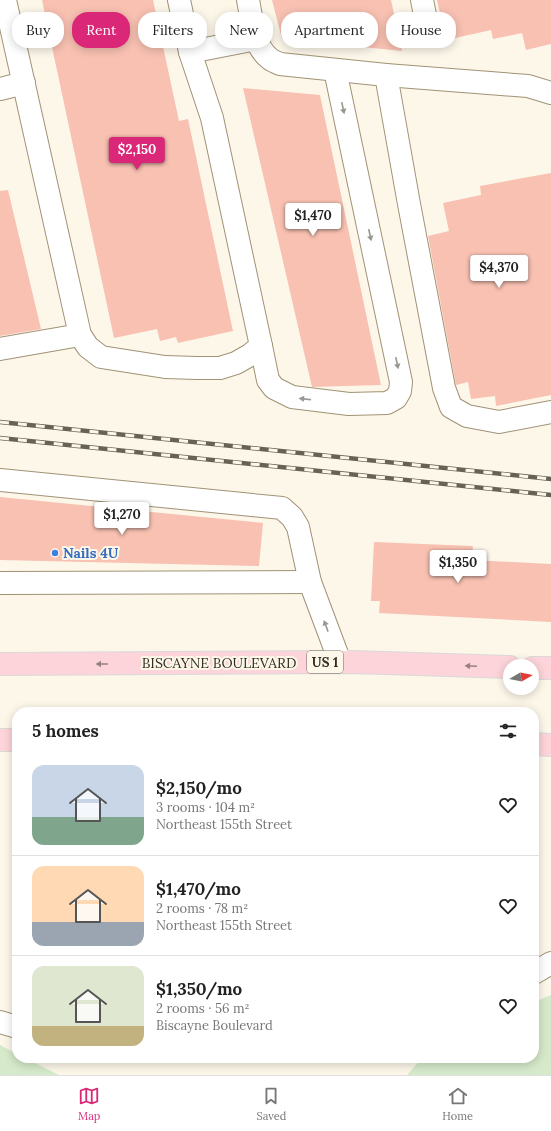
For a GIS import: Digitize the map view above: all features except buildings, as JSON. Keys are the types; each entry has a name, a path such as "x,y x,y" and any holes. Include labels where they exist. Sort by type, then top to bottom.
{"main road":[{"name":"BISCAYNE BOULEVARD","path":"0,664 340,662 503,667"},
{"path":"539,668 551,668"},
{"path":"0,740 12,740"},
{"path":"539,744 551,745"}],"street":[{"path":"5,0 80,335 88,347 101,356 165,367 220,368 236,363 250,355 260,346"},
{"path":"179,0 190,52 212,118 268,380 274,388 292,398 349,404 387,403 396,398 400,391 401,382 335,70"},
{"path":"248,0 251,12"},
{"path":"422,0 424,12"},
{"path":"190,52 215,47"},
{"path":"260,48 269,59 280,64 386,75 528,86 551,93"},
{"path":"386,75 444,388 451,408 467,416 499,422 551,412"},
{"path":"0,89 24,83"},
{"path":"0,348 80,335"},
{"path":"0,480 282,508 292,517 298,527 310,582 340,662"},
{"path":"0,583 310,582"},
{"path":"539,970 551,963"},
{"path":"0,1022 12,1026"}],"green space":[{"path":"551,995 551,1075 407,1075 418,1063 539,1063 539,1000"},
{"path":"0,1045 12,1051 12,1063 35,1063 59,1075 0,1075"}],"railway":[{"path":"0,422 551,479"},
{"path":"0,438 551,495"}],"place":[{"name":"Nails 4U","path":"55,553"}]}
